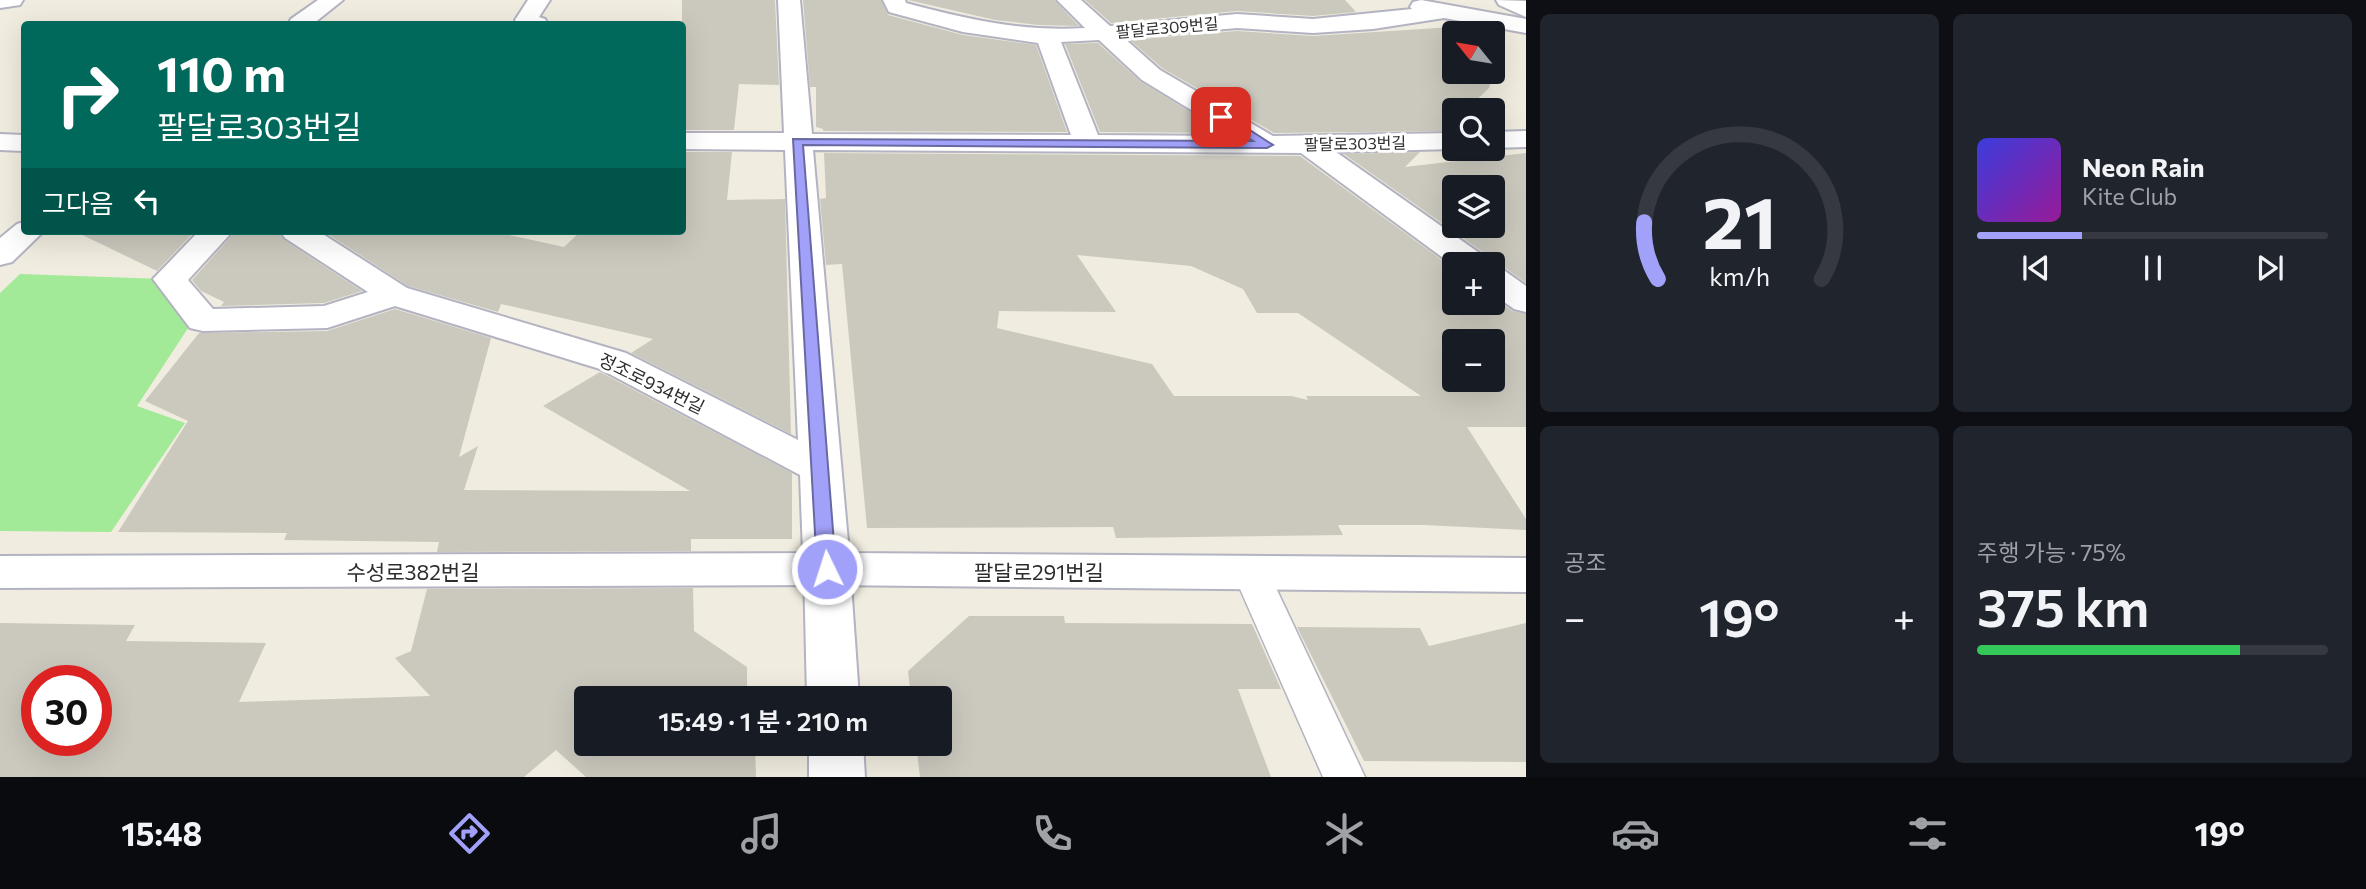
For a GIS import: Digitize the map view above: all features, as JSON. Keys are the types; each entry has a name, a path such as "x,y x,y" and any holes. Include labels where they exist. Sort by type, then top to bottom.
{"street":[{"path":"0,1 12,0"},
{"path":"303,21 332,0"},
{"path":"529,21 526,20 539,0"},
{"path":"789,0 832,686"},
{"name":"팔달로309번길","path":"894,0 897,7 963,25 1047,36 1237,21 1313,26 1361,23 1446,11"},
{"path":"1068,0 1151,75 1267,145"},
{"name":"팔달로309번길","path":"1385,0 1526,26"},
{"path":"1047,36 1087,142"},
{"path":"1505,139 1526,139"},
{"name":"팔달로303번길","path":"686,141 1267,145 1442,141"},
{"path":"0,142 21,143"},
{"path":"1307,144 1456,252"},
{"path":"0,255 23,235"},
{"path":"213,235 170,279 203,320 327,317 395,295"},
{"name":"정조로934번길","path":"302,235 395,295 613,361 820,468"},
{"path":"1505,287 1526,302"},
{"name":"수성로382번길","path":"0,572 827,569"},
{"name":"팔달로291번길","path":"827,569 1526,575"},
{"path":"836,756 837,777"}],"lane":[{"path":"1251,573 1344,777"}],"green space":[{"path":"20,274 163,279 190,325 137,406 185,423 111,532 0,531 0,293"}],"building":[{"path":"682,0 775,0 779,85 739,84 734,130 686,130 686,21 682,21"},
{"path":"803,0 881,0 888,15 963,35 1036,45 1067,132 823,131 816,127 816,87 810,87"},
{"path":"908,0 1054,0 1079,26 995,20"},
{"path":"1085,0 1345,0 1356,12 1313,16 1237,11 1111,23"},
{"path":"1442,28 1442,84 1490,84 1479,98 1442,98 1442,131 1274,133 1162,68 1130,40 1237,31 1313,36"},
{"path":"1098,43 1141,82 1225,133 1100,132 1065,44"},
{"path":"686,152 732,152 727,200 785,199 791,434 631,353 653,339 501,304 498,312 408,286 329,235 509,235 564,247 577,235 686,235"},
{"path":"1420,152 1405,167 1457,161 1505,161 1505,155 1526,153 1526,283 1505,269 1505,252 1483,252 1463,238 1505,238 1505,175 1442,175 1442,223 1344,154"},
{"path":"824,153 1300,156 1442,260 1442,315 1505,315 1505,306 1512,311 1526,314 1526,427 1467,427 1526,519 1526,530 1424,525 1338,525 1343,535 1116,538 1113,527 867,528 842,264 826,265 820,199 826,198","holes":["1077,255 1191,266 1243,289 1257,313 1298,313 1421,396 1306,396 1308,400 1291,396 1174,396 1152,364 997,328 999,311 1116,312"]},
{"path":"82,235 191,235 157,271"},
{"path":"232,235 280,235 362,291 324,303 221,306 224,302 201,291 192,280"},
{"path":"395,309 491,338 459,457 478,446 464,490 690,491 543,406 600,372 792,473 792,539 691,539 691,551 437,552 439,542 284,540 287,533 118,532 188,421 145,401 199,333 327,331"},
{"path":"693,588 694,631 747,667 747,686 574,686 574,756 755,756 756,777 586,777 556,750 524,777 0,777 0,623 135,625 126,641 266,643 239,702 430,696 395,658 411,651 427,589"},
{"path":"969,616 1064,616 1065,623 1252,624 1281,689 1238,689 1271,777 920,777 917,756 952,756 952,686 910,686 908,671"},
{"path":"1526,623 1526,762 1364,761 1297,627 1420,628 1429,646"}],"route":[{"path":"827,569 797,142 1267,145 1221,117"}]}
